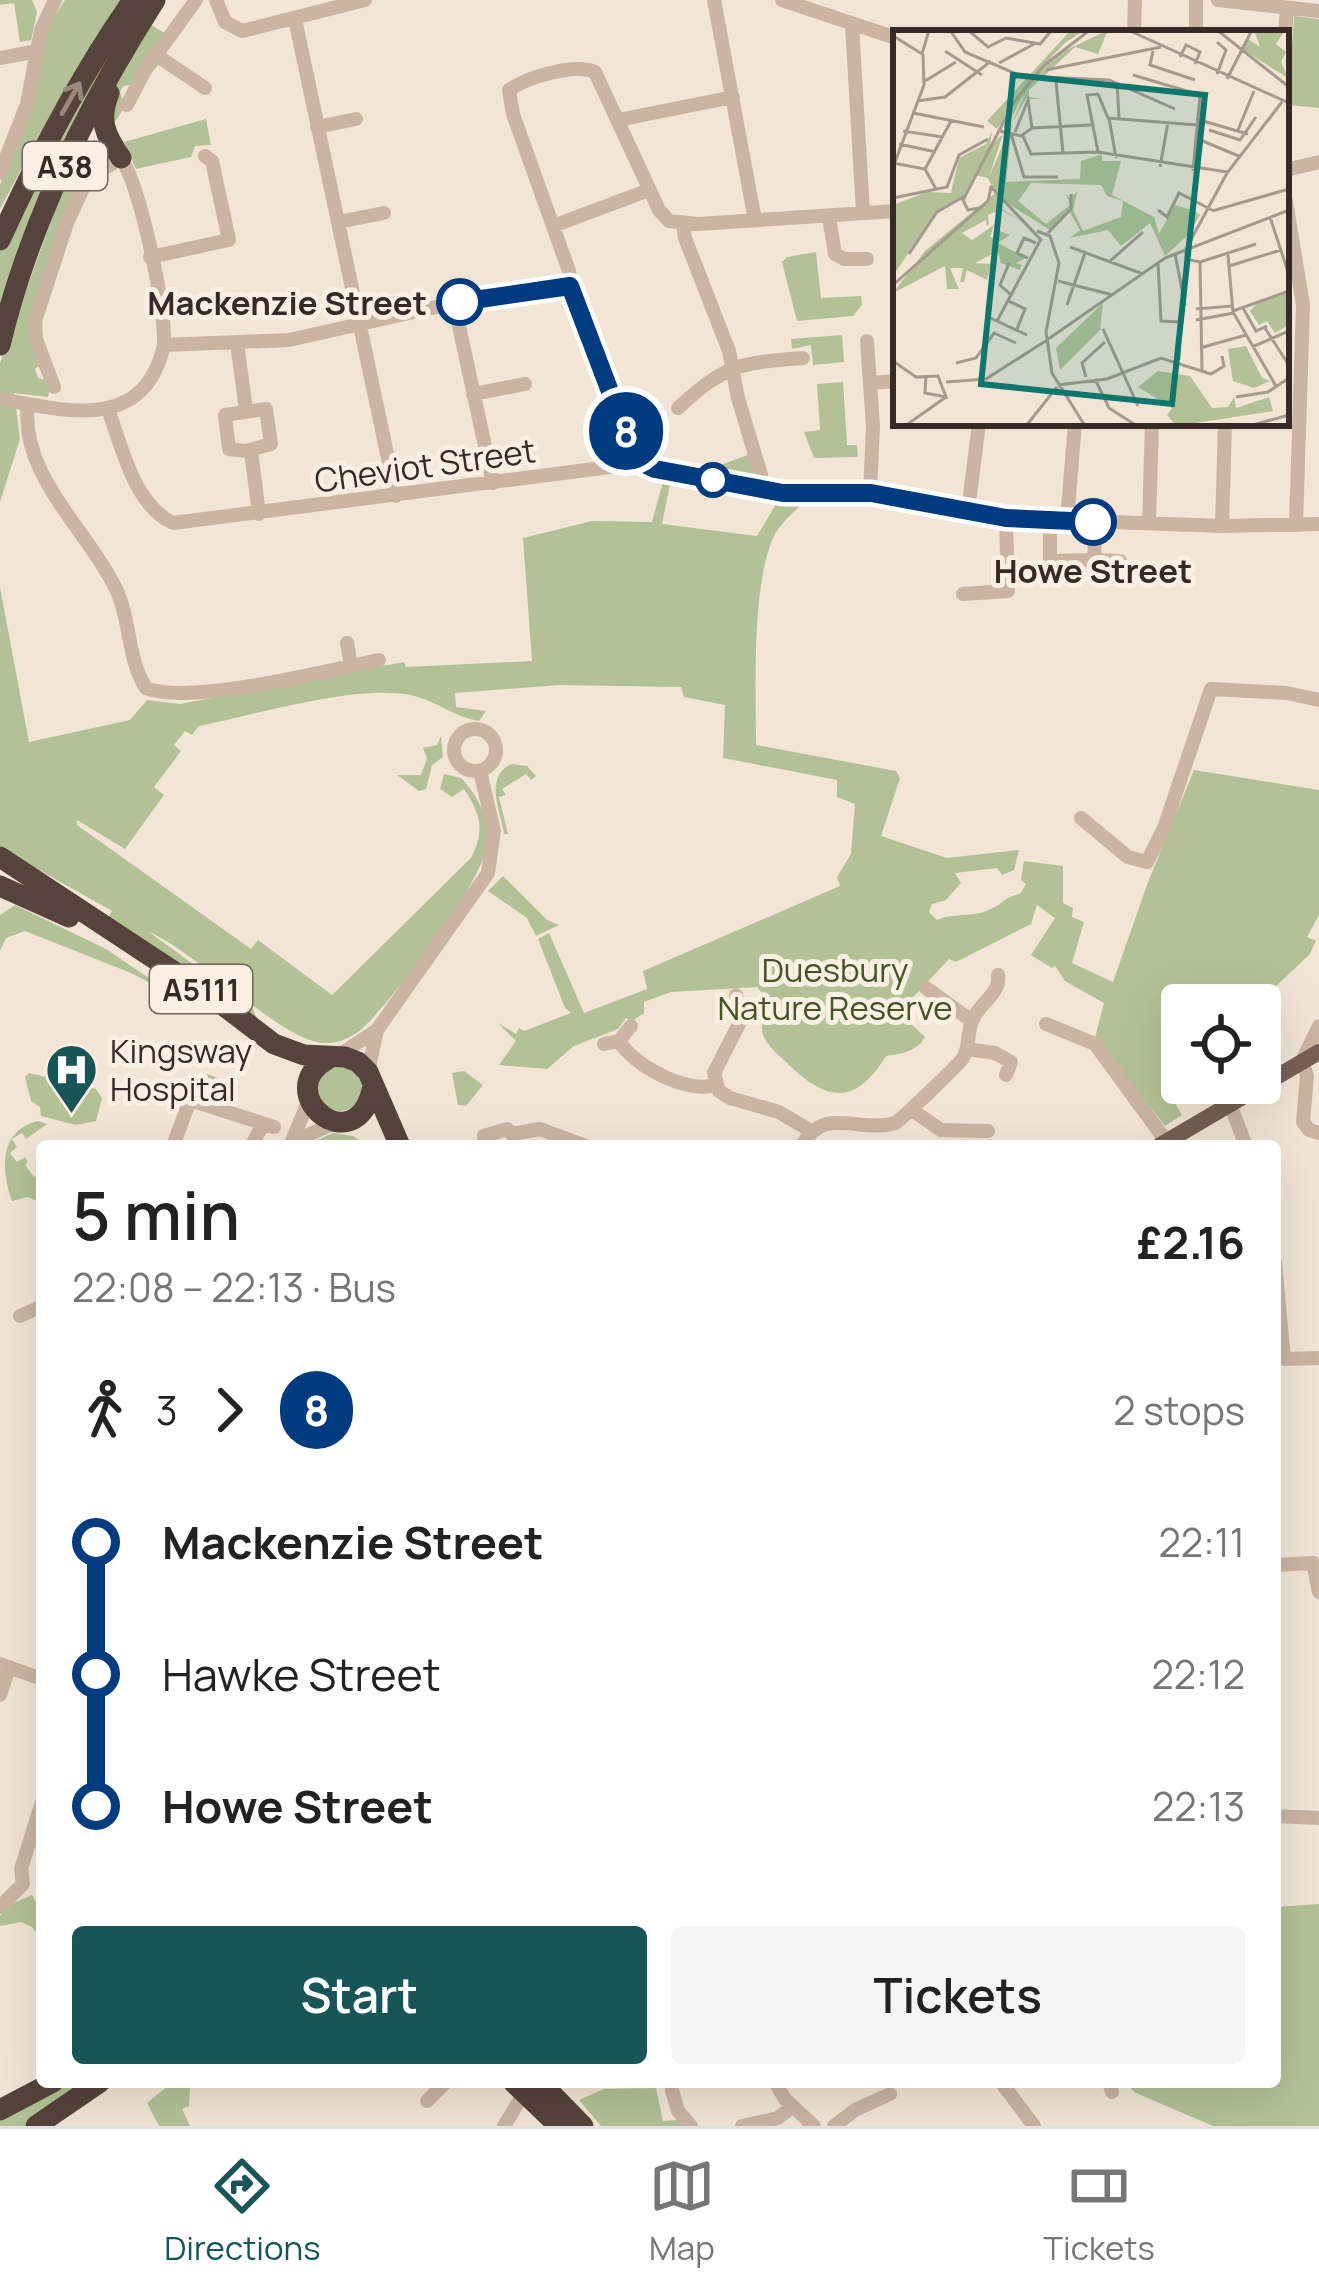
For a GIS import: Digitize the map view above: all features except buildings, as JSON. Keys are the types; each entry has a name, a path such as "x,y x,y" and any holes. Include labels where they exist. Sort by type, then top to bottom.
{"highway":[{"name":"A38","path":"0,240 75,89 133,0"},
{"name":"A38","path":"0,345 8,308 42,219 97,95 156,0"},
{"path":"112,164 103,110 156,0"},
{"path":"42,219 82,152 95,148 112,164"},
{"path":"0,226 17,198"},
{"name":"A5111","path":"0,856 274,1044 304,1055 358,1062 397,1140"},
{"name":"A5111","path":"0,886 125,938"},
{"name":"A5111","path":"274,1044 317,1113 387,1140"},
{"path":"309,1096 314,1070 334,1057"},
{"path":"343,1122 368,1104 370,1079"},
{"path":"0,2110 42,2088"},
{"path":"36,2126 91,2088"},
{"path":"529,2088 552,2119"},
{"path":"531,2088 583,2126"}],"main road":[{"path":"1281,1074 1311,1057"},
{"path":"1169,1140 1230,1104"}],"street":[{"path":"128,96 196,0"},
{"path":"216,0 225,22 235,31 365,0"},
{"path":"714,0 755,220"},
{"path":"782,0 803,3 893,37"},
{"path":"1134,30 1135,0"},
{"path":"1218,0 1319,11"},
{"path":"0,173 27,104 42,24 53,1"},
{"path":"1285,30 1287,8"},
{"path":"295,20 396,496"},
{"path":"852,24 863,213"},
{"path":"0,58 37,51"},
{"path":"156,55 188,83 205,88"},
{"path":"636,460 570,286 508,93 520,83 580,68 595,72 662,215 683,224 893,211"},
{"path":"618,120 733,97"},
{"path":"317,127 356,119"},
{"path":"150,257 229,240 212,161 205,156"},
{"path":"1289,169 1319,162"},
{"path":"0,399 76,411 108,409 146,385 159,364 164,345 161,307 134,187 112,164 84,186 39,304 34,333 43,371 54,386"},
{"path":"553,226 650,190"},
{"path":"338,223 384,213"},
{"path":"830,217 835,254 867,259"},
{"path":"683,224 733,367 761,475 760,490"},
{"path":"1289,239 1293,285 1311,307 1296,525"},
{"path":"164,345 304,338 454,303 570,286"},
{"path":"454,303 493,483"},
{"path":"867,341 874,458 871,493"},
{"path":"237,343 246,410"},
{"path":"678,408 714,376 733,367 803,358"},
{"path":"870,383 893,381"},
{"path":"473,394 525,384"},
{"path":"28,404 26,429 35,458 117,591 136,669 146,688 163,694 186,693 379,660"},
{"name":"Cheviot Street","path":"108,409 145,499 173,524 636,460 669,472 760,490 871,493 1006,518 1222,526 1319,524"},
{"path":"266,409 271,444 251,451 229,449 225,415 246,410 266,409"},
{"path":"968,511 979,426"},
{"path":"1067,521 1076,426"},
{"path":"1149,524 1152,426"},
{"path":"1222,526 1225,426"},
{"path":"251,451 259,514"},
{"path":"962,594 1008,591 1006,518"},
{"path":"1050,520 1050,578"},
{"path":"1094,560 1095,540"},
{"path":"1051,561 1120,561"},
{"path":"347,643 351,665"},
{"path":"1081,818 1128,856 1147,862 1164,828 1210,688 1319,700"},
{"path":"334,1057 377,1030 480,886 491,864 494,825 480,771"},
{"path":"806,1140 811,1131 831,1121 892,1124 911,1110 961,1060 972,1021 998,988 998,974"},
{"path":"926,988 972,1021"},
{"path":"736,995 740,1022 716,1066 716,1084 723,1096 779,1112 811,1131"},
{"path":"1046,1024 1095,1044 1159,1140"},
{"path":"632,1026 611,1042 640,1063 687,1084 704,1088 716,1084"},
{"path":"1319,1026 1307,1076 1303,1122 1319,1133"},
{"path":"370,1079 377,1030"},
{"path":"967,1049 995,1052 1013,1067"},
{"path":"292,1140 309,1096"},
{"path":"175,1140 190,1100 268,1126 256,1140"},
{"path":"1230,1104 1244,1140"},
{"path":"911,1110 941,1130 988,1130"},
{"path":"300,1140 343,1122"},
{"path":"484,1140 492,1131 507,1129 512,1140 540,1129 570,1140"},
{"path":"20,1316 36,1309"},
{"path":"1281,1327 1284,1359 1319,1358"},
{"path":"1281,1565 1313,1563 1319,1592"},
{"path":"0,1695 4,1666 36,1677"},
{"path":"1281,1816 1319,1818"},
{"path":"23,1884 21,1869 36,1821"},
{"path":"23,1884 36,1888"},
{"path":"0,1906 23,1884"},
{"path":"428,2101 440,2088"},
{"path":"504,2126 525,2088"},
{"path":"779,2088 814,2126"},
{"path":"1006,2088 1034,2126"},
{"path":"672,2090 678,2111 691,2126"},
{"path":"834,2126 875,2109 890,2094"},
{"path":"742,2126 778,2118 792,2107"}],"green space":[{"path":"0,0 32,0 37,12 31,40 20,42 14,3 0,5"},
{"path":"65,0 121,0 0,209 0,185 31,112 48,27"},
{"path":"140,0 0,310 0,252 38,169"},
{"path":"1294,16 1319,19 1319,108 1289,105"},
{"path":"150,24 166,34 131,85 123,86 125,107 108,132 116,86"},
{"path":"206,119 211,145 195,146 191,157 136,169 124,142"},
{"path":"85,153 105,156 107,163 82,180 29,327 38,378 51,381 48,397 14,393 20,439 0,502 0,363 59,199"},
{"path":"816,252 821,298 861,296 862,305 853,316 797,321 782,262"},
{"path":"842,335 844,362 813,365 811,345 792,349 791,339"},
{"path":"843,382 847,445 857,445 858,457 814,458 804,432 820,430 817,384"},
{"path":"751,454 755,472 751,480 698,473"},
{"name":"Duesbury Nature Reserve","path":"664,478 671,479 662,524 757,536 778,501 799,507 774,536 761,582 756,745 896,771 900,778 881,836 947,858 1019,850 1014,870 1002,875 997,868 955,873 961,883 946,900 932,904 929,912 937,920 985,912 1020,894 1026,884 1021,880 1024,861 1063,866 1063,903 1073,908 1072,917 1084,922 1072,963 1113,982 1194,770 1319,790 1319,915 1307,937 1316,941 1309,955 1278,984 1161,984 1161,1104 1176,1104 1182,1115 1165,1126 1095,1038 1104,1003 1065,981 1055,966 1031,955 1055,918 1037,905 1031,924 956,962 949,959 903,1008 908,1021 925,1037 922,1042 886,1056 852,1090 829,1092 816,1086 771,1047 762,1031 765,997 757,987 671,992 644,1002 644,1013 574,1046 547,1069 499,1065 516,1041 498,1023 516,1034 519,1028 524,1031 571,1013 538,939 549,933 584,1013 647,989 643,971 840,886 837,877 851,854 855,804 837,797 837,780 723,758 725,705 684,697 681,687 559,685 455,693 456,707 486,711 479,721 419,697 388,693 276,708 199,726 192,735 185,731 174,745 181,751 154,787 164,795 125,849 77,820 77,825 251,949 258,940 332,995 471,858 479,831 474,807 464,789 452,797 440,789 444,774 461,778 485,817 487,844 482,862 455,911 396,990 361,1030 335,1042 306,1039 285,1028 149,932 251,1006 258,1020 108,918 112,911 0,848 0,587 29,742 130,720 147,700 180,704 404,662 406,667 532,661 523,538 592,521 652,522"},
{"path":"441,736 443,757 432,765 426,789 419,791 397,775 421,775 427,758 423,748 437,745"},
{"path":"511,764 527,766 536,776 531,780 526,774 502,789 506,795 499,797 508,834 504,834 496,786"},
{"path":"503,876 547,920 559,925 536,936 527,918 488,891"},
{"path":"15,905 106,949 174,995 25,931 6,938 0,951 0,915"},
{"path":"340,1067 356,1073 362,1089 356,1105 340,1111 324,1105 318,1089 324,1073"},
{"path":"464,1071 483,1085 466,1106 458,1105 452,1073"},
{"path":"29,1073 96,1089 102,1098 96,1121 76,1125 41,1116 40,1107 31,1101 25,1077"},
{"path":"207,1074 239,1086 231,1108 199,1096"},
{"path":"38,1121 47,1124 26,1139 22,1133 12,1139 25,1126"},
{"path":"333,1133 358,1140 317,1140"},
{"path":"12,1139 17,1147 10,1153 17,1162 25,1157 25,1165 36,1176 36,1201 27,1197 12,1201 5,1164"},
{"path":"32,1895 36,1933 21,1922 0,1926 0,1916 11,1904"},
{"path":"1319,1904 1319,2126 1213,2126 1136,2093 1130,2088 1281,2088 1281,1907"},
{"path":"52,2088 81,2088 25,2126 0,2126 0,2116"},
{"path":"166,2088 191,2088 189,2106 182,2109 190,2126 159,2126 147,2103"},
{"path":"656,2088 663,2121 678,2120 686,2126 601,2126 579,2100 604,2089"}],"bus line":[{"name":"8","path":"460,302 570,286 636,460 655,469 783,493 871,493 1006,518 1093,522"}],"place":[{"name":"Mackenzie Street","path":"460,302"},
{"name":"Howe Street","path":"1093,522"},
{"name":"Kingsway Hospital","path":"71,1115"}]}
